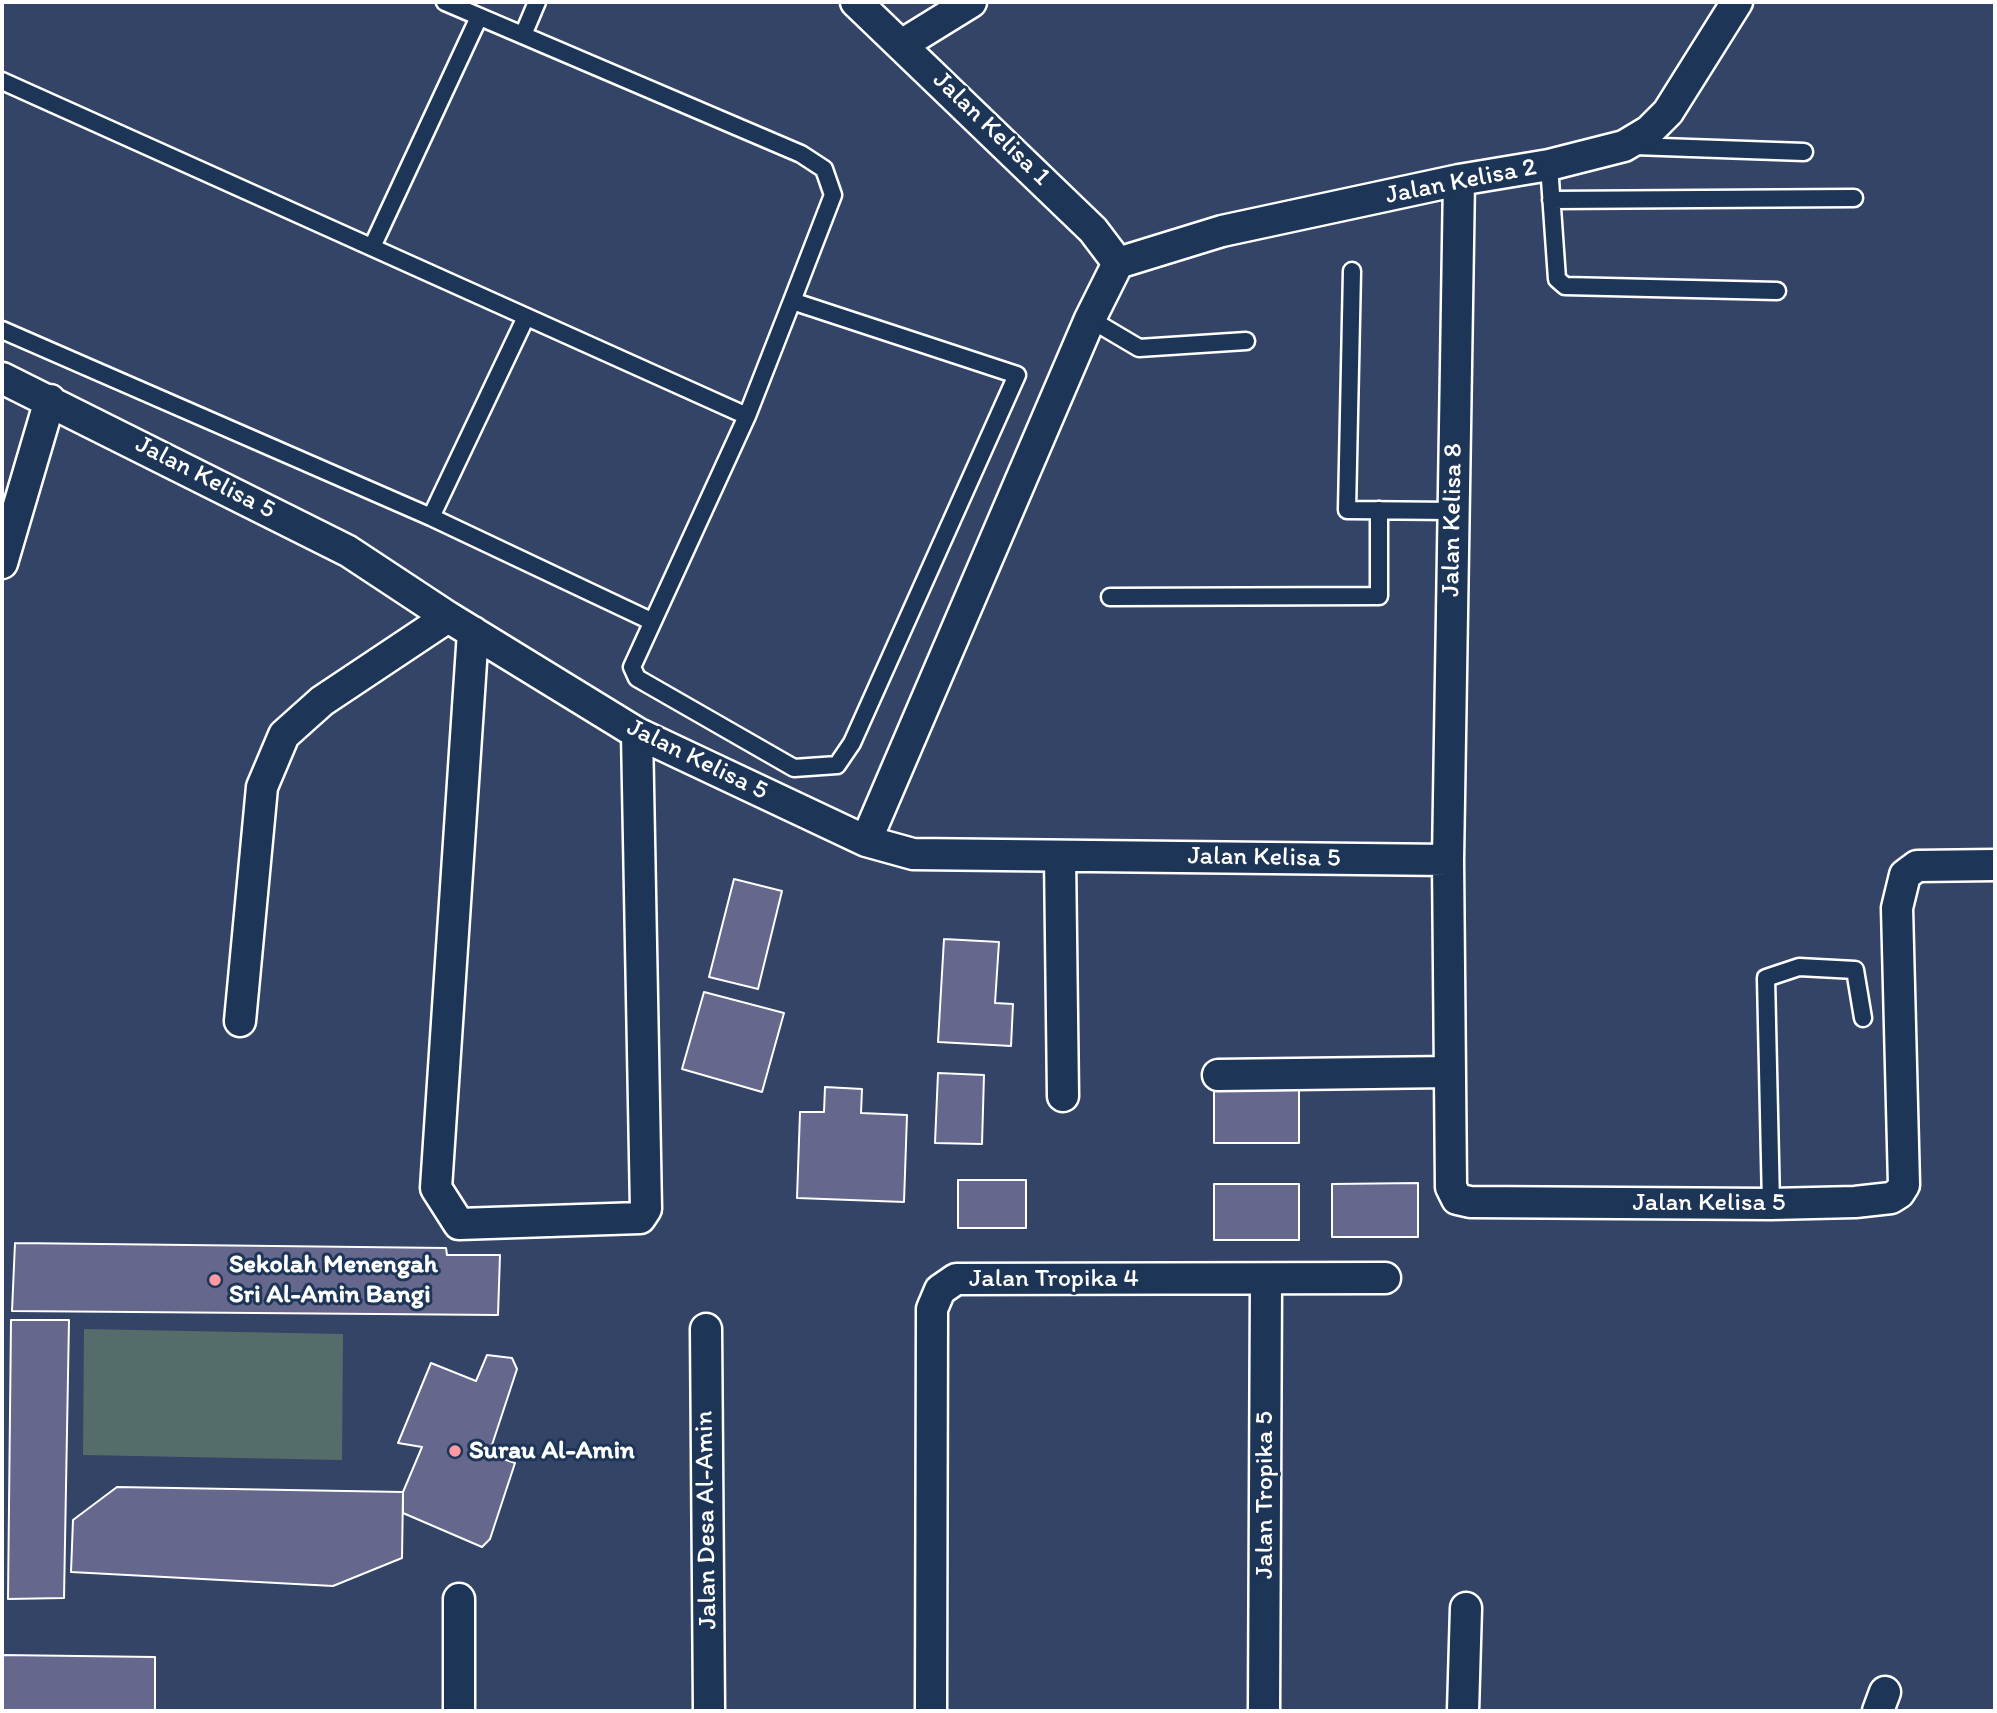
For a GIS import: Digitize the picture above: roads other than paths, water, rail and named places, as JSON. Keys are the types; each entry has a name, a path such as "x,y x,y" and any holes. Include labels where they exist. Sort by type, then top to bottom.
{"street":[{"name":"Jalan Kelisa 1","path":"856,2 903,44 1093,230 1118,263"},
{"path":"903,44 971,2"},
{"name":"Jalan Kelisa 2","path":"1118,263 1222,231 1459,180 1549,165 1624,146 1649,131 1668,112 1737,2"},
{"name":"Jalan Kelisa 8","path":"1448,860 1459,180"},
{"path":"866,841 1090,319 1118,263"},
{"name":"Jalan Kelisa 5","path":"2,378 348,551 461,625 637,733 866,841 914,854 1448,860 1451,1187 1457,1199 1470,1202 1771,1204 1855,1202 1891,1198 1899,1194 1903,1185 1897,908 1905,874 1917,866 1995,866"},
{"path":"2,563 50,400"},
{"path":"461,625 436,1188 459,1224 640,1218 646,1209 637,733"},
{"path":"240,1021 262,787 284,735 321,701 461,625"},
{"path":"1060,856 1063,1097"},
{"path":"1218,1075 1448,1072"},
{"name":"Jalan Tropika 4","path":"931,1711 932,1309 940,1290 956,1279 1385,1278"},
{"name":"Jalan Tropika 5","path":"1264,1711 1266,1280"},
{"name":"Jalan Desa Al-Amin","path":"706,1329 709,1711"},
{"path":"459,1599 459,1711"},
{"path":"1463,1711 1466,1608"}],"lane":[{"path":"445,2 801,154 824,169 833,195 747,415 632,667 637,678 794,768 837,765 852,743 1017,375 792,301"},
{"path":"523,35 537,2"},
{"path":"372,247 479,17"},
{"path":"2,81 747,415"},
{"path":"1624,146 1804,152"},
{"path":"1549,165 1557,279 1565,286 1777,291"},
{"path":"1551,200 1854,198"},
{"path":"1352,271 1347,509 1453,511"},
{"path":"431,517 526,317"},
{"path":"1090,319 1139,348 1246,341"},
{"path":"2,330 431,517 651,621"},
{"path":"1110,597 1379,596 1379,510"},
{"path":"1771,1204 1766,978 1799,967 1855,970 1863,1018"}],"place":[{"name":"Sekolah Menengah Sri Al-Amin Bangi","path":"215,1280"},
{"name":"Surau Al-Amin","path":"455,1451"}]}
